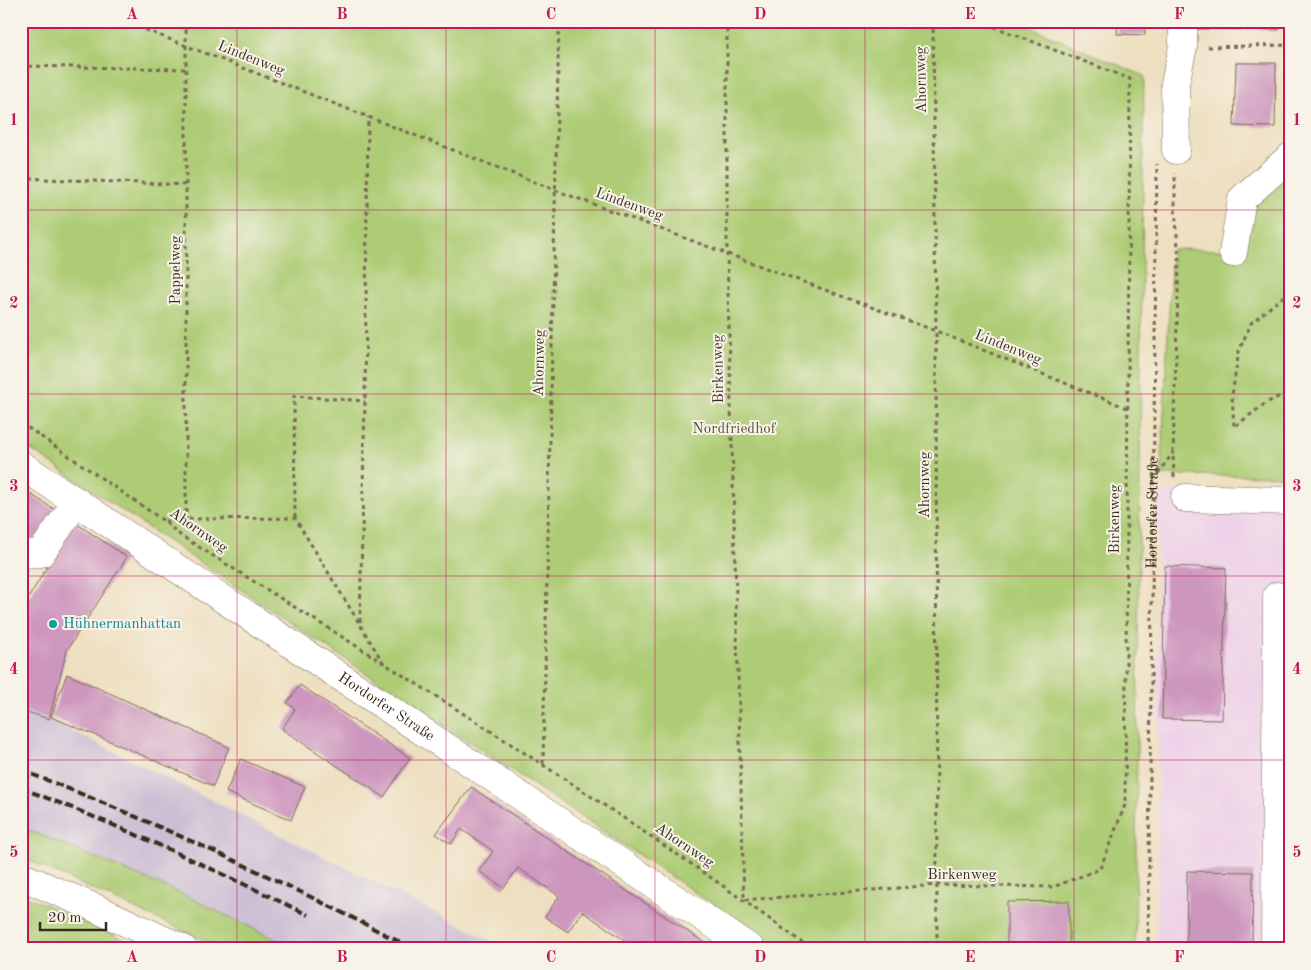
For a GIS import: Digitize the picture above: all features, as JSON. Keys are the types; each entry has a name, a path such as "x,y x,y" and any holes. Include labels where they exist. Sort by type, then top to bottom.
{"street":[{"path":"1166,153 1183,34"},
{"path":"1233,253 1242,199 1290,156"},
{"name":"Hordorfer Straße","path":"21,465 751,949"},
{"path":"1180,489 1290,501"},
{"path":"21,554 41,553 77,501"},
{"path":"1275,949 1277,596"},
{"path":"21,876 182,949"}],"path":[{"name":"Lindenweg","path":"123,21 555,190 936,331 1127,408"},
{"name":"Pappelweg","path":"186,21 188,184 186,519"},
{"name":"Ahornweg","path":"543,765 558,21"},
{"name":"Birkenweg","path":"727,21 727,254 744,900 937,885 1053,887 1100,868 1125,805 1130,79 979,21"},
{"name":"Ahornweg","path":"932,21 936,331 937,949"},
{"path":"1183,34 1290,45"},
{"path":"21,66 186,69"},
{"path":"360,622 368,117"},
{"path":"1166,153 1175,208 1179,261 1173,452 1180,489"},
{"name":"Hordorfer Straße","path":"1148,949 1152,480 1166,153"},
{"path":"21,178 188,184"},
{"path":"1290,291 1250,323 1239,351 1232,395 1234,427 1266,403 1290,391"},
{"path":"365,401 294,396 295,518 385,664"},
{"name":"Ahornweg","path":"21,423 164,521 180,535 543,765 744,900 811,949"},
{"path":"1152,480 1173,452"},
{"path":"164,521 295,518"}],"shaded area":[{"path":"1157,491 1290,494 1290,949 1156,949 1158,850"},
{"path":"21,711 49,719 508,949 295,949 182,894 21,827"}],"green space":[{"name":"Nordfriedhof","path":"21,21 1016,21 1144,76 1135,949 780,949 21,443"},
{"path":"1290,163 1290,476 1161,475 1172,249 1246,250 1244,203"},
{"path":"21,827 182,894 295,949 224,949 21,857"},
{"path":"21,894 146,949 21,949"}],"building":[{"path":"1118,21 1145,21 1145,35 1117,34"},
{"path":"1195,21 1279,21 1279,30 1194,29"},
{"path":"1236,63 1276,63 1275,127 1234,126"},
{"path":"21,488 60,513 36,548 21,538"},
{"name":"Hühnermanhattan","path":"74,522 127,557 67,650 49,719 21,710 21,593 29,597"},
{"path":"1165,566 1226,568 1222,720 1162,719"},
{"path":"67,674 229,747 213,786 51,717"},
{"path":"300,685 410,758 384,797 282,729 295,709 287,703"},
{"path":"241,759 305,787 291,820 226,792"},
{"path":"471,787 714,949 623,949 627,942 582,911 568,932 545,917 559,896 518,868 504,888 479,871 493,851 461,829 451,844 436,834"},
{"path":"1187,871 1253,872 1252,949 1186,949"},
{"path":"1069,901 1069,945 1007,943 1007,902"}],"railway":[{"path":"21,770 121,810 220,854 317,900 413,949"},
{"path":"21,788 166,848 308,915"}],"place":[{"name":"Hühnermanhattan","path":"53,624"}]}
